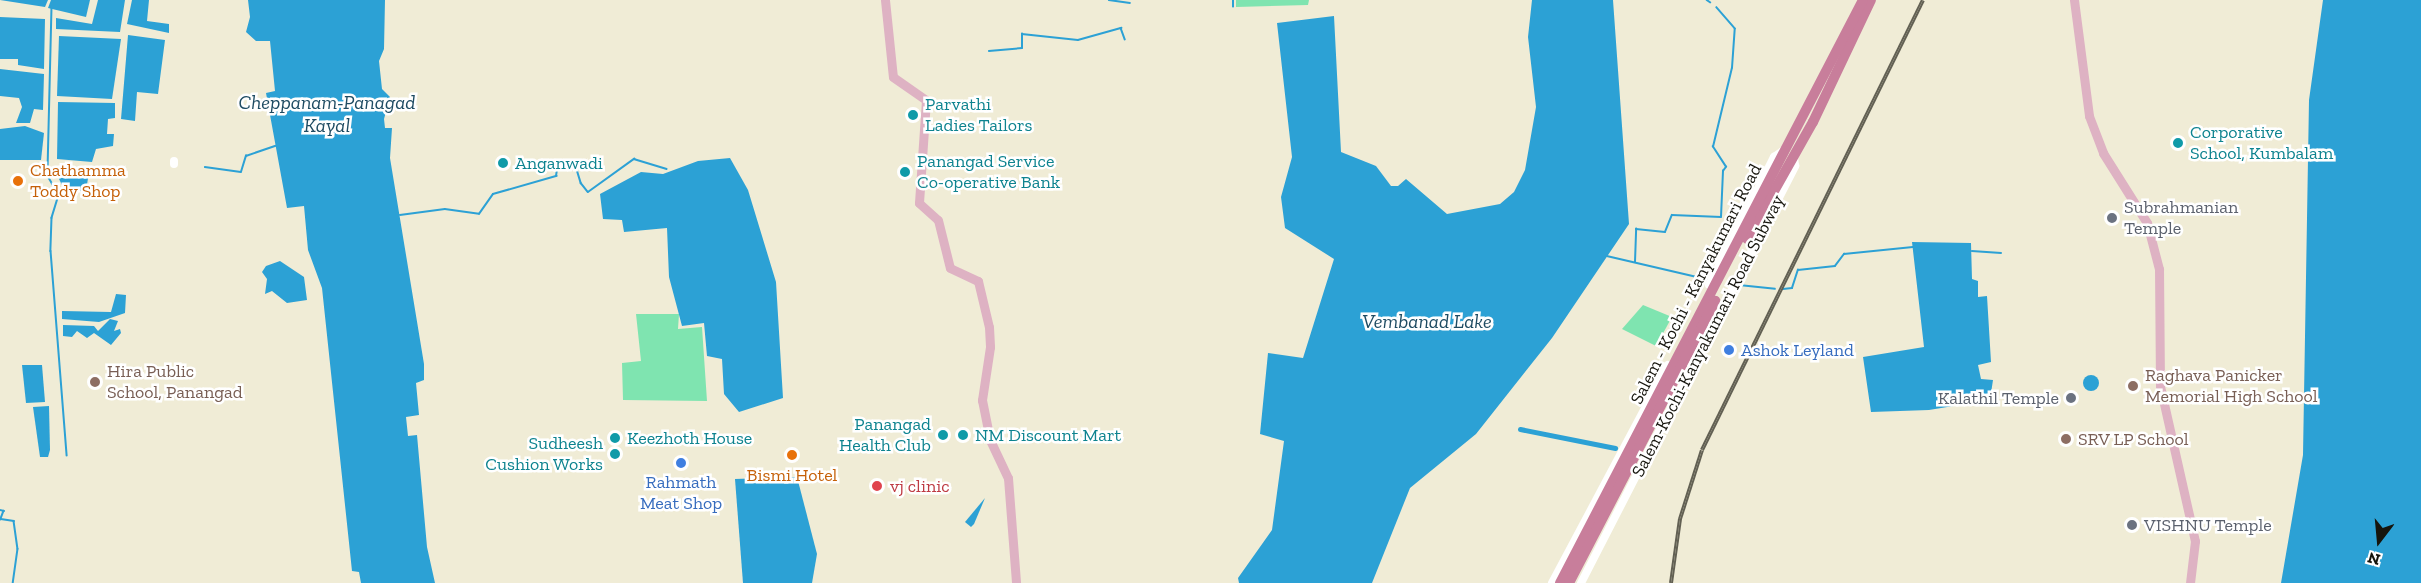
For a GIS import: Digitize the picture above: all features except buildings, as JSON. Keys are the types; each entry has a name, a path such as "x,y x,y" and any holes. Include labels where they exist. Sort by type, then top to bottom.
{"highway":[{"name":"Salem - Kochi - Kanyakumari Road","path":"1569,583 1611,514 1863,0"},
{"name":"Salem - Kochi - Kanyakumari Road","path":"1560,583 1871,0"}],"main road":[{"path":"885,0 893,77 926,100 919,203 938,220 950,268 978,281 990,347 982,400 984,423 1008,478 1016,583"},
{"path":"2074,0 2089,116 2103,153 2147,223 2159,269 2159,376 2195,541 2190,583"}],"street":[{"path":"1552,583 1774,157 1789,153"},
{"path":"1581,583 1611,514"}],"green space":[{"path":"1236,0 1309,0 1308,5 1236,7"},
{"path":"1643,305 1672,317 1656,346 1622,329"},
{"path":"636,314 679,314 678,329 702,327 707,401 623,400 622,363 641,361"}],"water":[{"path":"0,0 48,0 45,7"},
{"path":"51,0 90,0 86,17 48,8"},
{"path":"98,0 125,0 120,32 56,29 56,18 92,24"},
{"path":"132,0 149,0 147,21 169,24 169,33 127,24"},
{"name":"Cheppanam-Panagad Kayal","path":"248,0 385,0 384,49 379,61 382,89 390,97 384,119 385,128 392,128 390,158 424,364 424,380 416,383 419,415 406,417 408,436 417,435 427,547 435,583 361,583 359,572 352,571 322,288 308,250 304,206 287,208 266,93 275,91 270,41 256,41 246,32 250,17"},
{"name":"Vembanad Lake","path":"1532,0 1613,0 1629,224 1552,338 1476,434 1410,488 1372,583 1239,583 1238,578 1272,530 1284,441 1260,434 1268,353 1303,358 1334,259 1285,228 1281,197 1292,157 1277,23 1334,16 1341,152 1376,166 1391,186 1398,186 1406,179 1447,214 1500,204 1514,192 1525,170 1536,107 1528,37"},
{"path":"2323,0 2421,0 2421,583 2281,583 2303,455 2309,100"},
{"path":"0,17 45,19 44,69 18,65 18,59 0,59"},
{"path":"128,35 165,40 158,94 137,92 135,121 121,119"},
{"path":"59,36 121,39 112,99 57,96"},
{"path":"0,69 44,74 43,110 34,109 30,123 16,123 22,107 19,98 0,96"},
{"path":"58,102 115,103 115,118 108,119 107,134 114,134 113,146 96,149 92,162 57,159"},
{"path":"25,126 44,133 41,160 0,160 0,129"},
{"path":"730,158 748,190 776,282 783,398 739,412 724,394 722,359 707,356 704,323 682,326 669,277 667,228 624,232 622,220 603,219 600,194 641,172 663,174 698,161"},
{"path":"64,172 89,172 86,191 65,191 59,179"},
{"path":"1912,242 1971,243 1972,279 1978,281 1978,297 1987,296 1991,362 1978,365 1981,379 1993,380 1990,400 1929,410 1871,412 1863,357 1924,347"},
{"path":"280,261 304,277 307,300 287,303 272,291 265,294 267,279 262,272 266,266"},
{"path":"116,294 126,295 125,313 99,322 62,319 62,311 111,312"},
{"path":"110,319 118,321 114,331 120,329 121,333 111,345 94,333 87,338 77,331 72,337 63,336 63,325 94,326 98,331"},
{"path":"22,365 42,365 45,402 26,403"},
{"path":"2091,375 2097,377 2099,383 2097,389 2091,391 2085,389 2083,383 2085,377"},
{"path":"49,406 50,450 48,457 40,457 33,407"},
{"path":"797,477 817,554 812,583 743,583 735,479"},
{"path":"985,498 974,524 971,527 965,522"}],"waterway":[{"path":"1109,0 1130,3"},
{"path":"1233,0 1233,7"},
{"path":"52,7 48,176 59,195 52,218 51,251 67,455"},
{"path":"1635,262 1636,229 1665,232 1672,215 1721,217 1723,171 1726,167 1713,147 1732,68 1735,29 1717,8"},
{"path":"989,51 1022,48 1022,34 1078,40 1121,28 1125,39"},
{"path":"205,167 241,172 246,156 275,146"},
{"path":"400,215 445,209 479,214 493,194 556,176 558,163 568,160 575,163 581,183 588,192 634,159 666,169"},
{"path":"1783,289 1792,288 1798,270 1835,266 1844,254 1913,247"},
{"path":"1972,251 2001,253"},
{"path":"1607,256 1706,279"},
{"path":"1739,285 1775,289"},
{"path":"1520,429 1615,448"},
{"path":"0,510 4,511 1,519 14,521 18,549 13,583"}],"railway":[{"path":"1671,583 1680,519 1702,450 1923,0"}],"place":[{"name":"Parvathi Ladies Tailors","path":"913,115"},
{"name":"Corporative School, Kumbalam","path":"2178,143"},
{"name":"Anganwadi","path":"503,163"},
{"name":"Panangad Service Co-operative Bank","path":"905,172"},
{"name":"Chathamma Toddy Shop","path":"18,181"},
{"name":"Subrahmanian Temple","path":"2112,218"},
{"name":"Ashok Leyland","path":"1729,350"},
{"name":"Hira Public School, Panangad","path":"95,382"},
{"name":"Raghava Panicker Memorial High School","path":"2133,386"},
{"name":"Kalathil Temple","path":"2071,398"},
{"name":"Panangad Health Club","path":"943,435"},
{"name":"NM Discount Mart","path":"963,435"},
{"name":"Keezhoth House","path":"615,438"},
{"name":"SRV LP School","path":"2066,439"},
{"name":"Sudheesh Cushion Works","path":"615,454"},
{"name":"Bismi Hotel","path":"792,455"},
{"name":"Rahmath Meat Shop","path":"681,463"},
{"name":"vj clinic","path":"877,486"},
{"name":"VISHNU Temple","path":"2132,525"}]}
